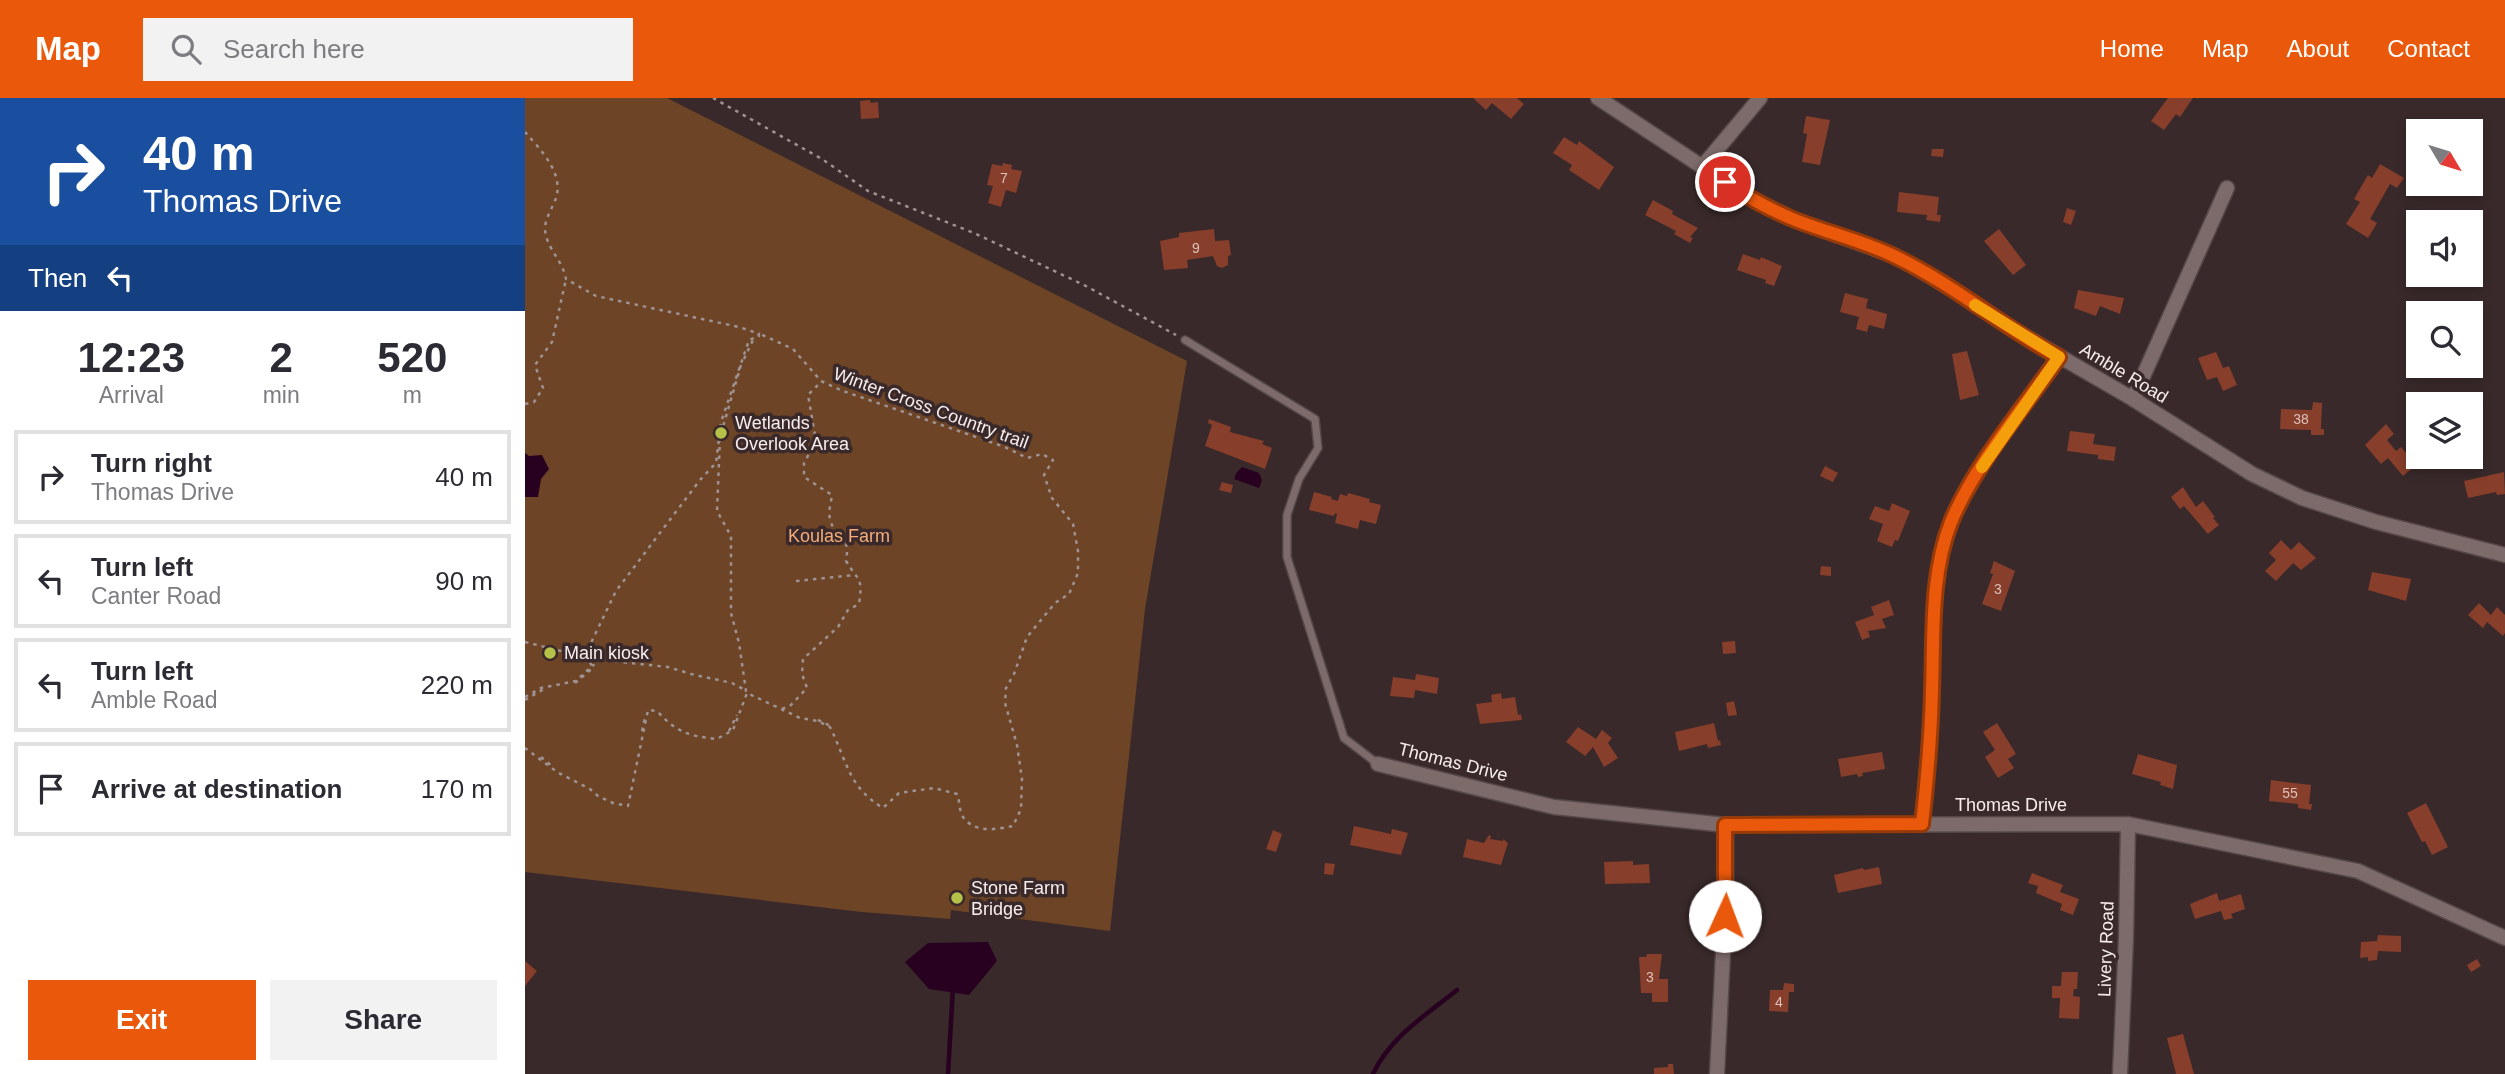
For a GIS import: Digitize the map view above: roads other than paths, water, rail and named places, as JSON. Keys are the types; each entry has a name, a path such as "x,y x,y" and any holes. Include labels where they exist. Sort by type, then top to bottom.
{"street":[{"name":"Amble Road","path":"1598,98 1748,197 1793,219 1895,256 1947,285 2014,330 2133,399 2252,474 2302,498 2376,522 2505,555"},
{"path":"1703,166 1761,98"},
{"path":"2133,399 2227,188"},
{"path":"1922,824 1931,738 1936,589 1940,561 1952,522 1981,468 2059,357"},
{"name":"Thomas Drive","path":"1378,764 1553,807 1725,825 2128,824 2358,872 2505,938"},
{"name":"Livery Road","path":"2120,1074 2128,824"},
{"path":"1717,1074 1726,892 1725,825"}],"lane":[{"path":"1185,340 1315,419 1318,448 1299,479 1287,515 1287,557 1344,738 1378,764"}],"waterway":[{"path":"948,1074 953,987"},
{"path":"1373,1074 1399,1038 1457,990"}],"place":[{"name":"Wetlands Overlook Area","path":"721,433"},
{"name":"Main kiosk","path":"550,653"},
{"name":"Stone Farm Bridge","path":"957,898"}],"park label":[{"name":"Koulas Farm","path":"839,536"}]}
